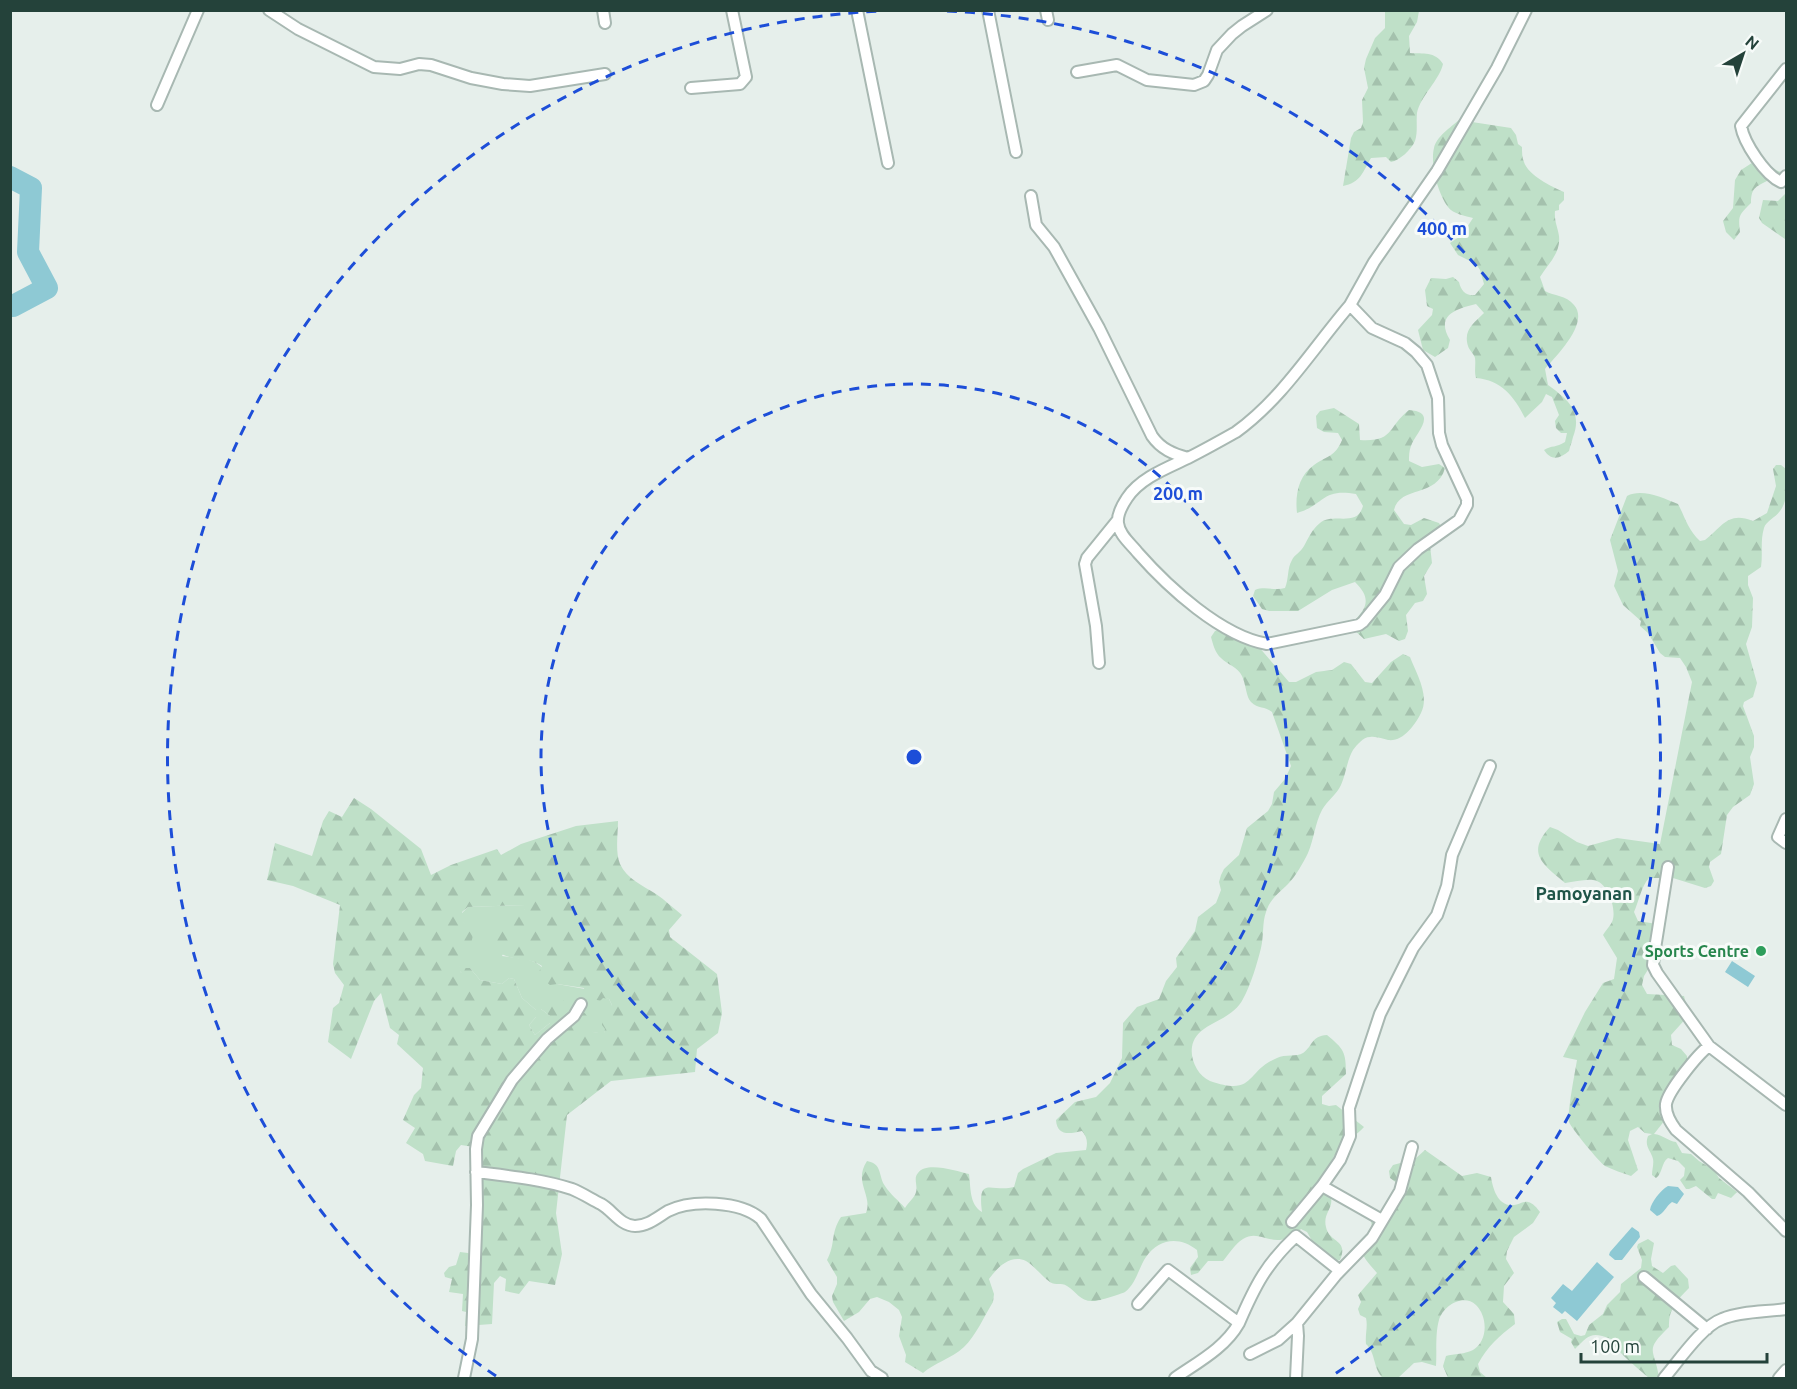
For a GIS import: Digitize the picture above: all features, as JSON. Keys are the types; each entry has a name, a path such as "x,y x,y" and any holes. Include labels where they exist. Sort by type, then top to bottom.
{"street":[{"path":"157,105 198,10"},
{"path":"268,10 298,29 374,67 387,69 431,65 471,78 530,86 605,74"},
{"path":"603,10 605,23"},
{"path":"691,88 740,84 746,77 732,10"},
{"path":"857,10 888,163"},
{"path":"987,10 1016,152"},
{"path":"1077,72 1117,66 1147,80 1194,85 1204,81 1217,50 1232,34 1267,10"},
{"path":"1099,663 1096,626 1085,564 1087,558 1117,521 1128,496 1138,486 1162,470 1188,458 1247,424 1294,377 1350,305 1374,262 1437,171 1497,68 1526,10"},
{"path":"1786,69 1741,126 1743,138 1772,178 1781,182 1786,176"},
{"path":"1031,196 1036,225 1054,247 1099,328 1152,436 1158,444 1174,454 1188,458"},
{"path":"1117,521 1121,533 1157,575 1198,611 1262,643 1359,625 1363,622 1385,595 1399,567 1418,549 1459,520 1467,505 1467,499 1442,445 1439,433 1438,398 1427,364 1405,343 1372,328 1350,305"},
{"path":"1292,1222 1340,1160 1350,1136 1349,1108 1380,1014 1413,948 1437,915 1447,886 1452,855 1490,766"},
{"path":"1786,819 1778,837 1786,843"},
{"path":"1668,867 1653,965 1709,1046 1786,1105"},
{"path":"464,1378 472,1339 476,1142 480,1130 512,1080 547,1039 574,1016 580,1004"},
{"path":"1709,1046 1700,1052 1668,1097 1666,1112 1669,1120 1676,1130 1748,1192 1786,1231"},
{"path":"1250,1354 1278,1340 1297,1323 1340,1271 1372,1238 1400,1191 1412,1147"},
{"path":"476,1172 527,1178 573,1190 605,1206 624,1222 633,1226 643,1225 668,1211 696,1203 727,1206 753,1212 761,1220 811,1294 848,1338 871,1371 882,1378"},
{"path":"1322,1185 1382,1220"},
{"path":"1174,1378 1231,1337 1255,1286 1276,1255 1296,1236 1340,1271"},
{"path":"1138,1304 1167,1269 1239,1323"},
{"path":"1644,1277 1707,1329"},
{"path":"1664,1378 1707,1329 1721,1319 1786,1310"},
{"path":"1296,1378 1297,1323"},
{"path":"1779,1378 1786,1370"}],"green space":[{"path":"1385,11 1419,11 1417,22 1409,36 1410,53 1432,55 1443,64 1419,107 1416,138 1411,148 1391,162 1386,157 1371,158 1357,180 1343,186 1351,138 1354,132 1361,128 1363,122 1362,100 1368,88 1364,68 1366,59 1375,38 1385,28"},
{"path":"1459,120 1511,128 1518,144 1522,147 1526,167 1541,180 1564,192 1564,200 1559,205 1559,210 1555,211 1559,236 1558,248 1540,277 1545,291 1567,299 1578,312 1578,321 1570,339 1545,369 1548,385 1571,406 1576,420 1569,451 1559,457 1550,456 1544,450 1565,442 1567,433 1561,433 1556,428 1555,421 1559,415 1552,397 1546,394 1542,402 1525,418 1511,396 1500,386 1485,379 1476,378 1475,358 1469,347 1467,336 1470,327 1484,313 1476,304 1455,311 1446,319 1446,331 1450,340 1448,348 1435,357 1423,350 1418,330 1432,315 1433,309 1427,306 1425,290 1431,278 1453,277 1469,295 1475,295 1484,284 1476,264 1458,255 1450,243 1462,235 1473,218 1456,213 1448,207 1441,195 1434,170 1435,144 1444,132"},
{"path":"1755,161 1763,162 1786,174 1786,187 1781,181 1770,179 1756,188 1752,193 1751,203 1740,216 1740,232 1734,240 1726,232 1723,221 1733,208 1735,180 1741,170"},
{"path":"1786,193 1785,239 1762,223 1759,218 1763,200 1778,201"},
{"path":"1334,408 1359,424 1360,440 1379,439 1385,436 1409,410 1418,412 1423,415 1423,425 1411,446 1409,461 1422,467 1439,464 1445,468 1441,477 1434,484 1403,497 1394,510 1404,524 1411,525 1424,518 1439,523 1442,528 1429,537 1432,563 1424,576 1427,594 1423,601 1415,603 1406,615 1408,631 1405,639 1399,641 1386,634 1364,639 1353,629 1353,622 1362,612 1366,602 1364,593 1355,582 1332,590 1298,611 1262,609 1253,596 1255,590 1259,589 1285,588 1292,560 1303,548 1317,525 1326,520 1350,518 1360,513 1363,506 1356,494 1336,493 1297,513 1297,493 1304,475 1314,465 1334,453 1342,440 1338,433 1324,432 1317,428 1316,416 1320,411"},
{"path":"1776,465 1781,465 1786,469 1785,501 1780,511 1764,528 1761,567 1748,576 1748,585 1753,598 1752,627 1746,644 1757,683 1753,697 1744,702 1743,706 1754,736 1754,747 1750,757 1754,784 1750,795 1733,807 1727,815 1721,854 1710,862 1709,867 1714,881 1711,886 1705,888 1673,878 1649,878 1634,912 1638,921 1657,924 1649,968 1642,985 1647,994 1684,996 1689,1015 1671,1035 1672,1045 1681,1049 1687,1056 1687,1066 1674,1082 1665,1120 1654,1134 1676,1142 1682,1153 1691,1154 1714,1170 1719,1178 1737,1192 1731,1198 1718,1193 1715,1199 1712,1199 1696,1186 1686,1189 1680,1180 1684,1176 1685,1168 1678,1161 1668,1158 1658,1176 1656,1178 1652,1175 1653,1159 1647,1143 1648,1136 1652,1134 1645,1133 1638,1127 1630,1131 1628,1140 1638,1170 1631,1176 1605,1166 1569,1122 1577,1060 1563,1057 1585,1012 1603,983 1614,979 1617,958 1603,935 1614,914 1609,895 1598,881 1565,883 1544,864 1538,852 1543,836 1550,827 1588,846 1617,838 1660,844 1692,682 1680,658 1665,657 1660,653 1648,633 1640,626 1641,621 1623,605 1614,586 1618,571 1610,540 1627,496 1646,493 1678,504 1692,532 1700,541 1705,540 1732,519 1744,518 1753,521 1767,513 1776,486 1773,469"},
{"path":"1229,626 1244,643 1258,646 1289,682 1296,682 1316,672 1332,670 1344,662 1351,664 1365,682 1372,683 1391,662 1403,654 1410,657 1423,692 1421,713 1403,736 1393,740 1367,737 1353,750 1341,785 1320,815 1304,861 1294,877 1268,907 1262,943 1243,999 1231,1013 1200,1032 1192,1047 1194,1062 1206,1079 1235,1086 1249,1080 1267,1063 1277,1058 1303,1053 1318,1037 1327,1035 1340,1048 1344,1056 1346,1074 1322,1096 1322,1104 1336,1105 1364,1127 1338,1151 1330,1166 1331,1184 1328,1191 1331,1196 1331,1205 1325,1222 1328,1232 1342,1248 1340,1260 1333,1262 1314,1244 1307,1232 1301,1229 1292,1236 1276,1240 1250,1236 1235,1246 1223,1261 1208,1261 1198,1273 1191,1275 1190,1268 1198,1257 1197,1250 1184,1243 1170,1241 1151,1251 1132,1285 1125,1292 1105,1299 1089,1301 1065,1285 1050,1282 1026,1261 1015,1259 1004,1263 989,1279 994,1294 993,1302 972,1338 959,1351 923,1373 905,1362 906,1355 899,1336 902,1317 899,1310 889,1302 877,1297 870,1299 859,1312 844,1321 833,1302 832,1296 837,1277 827,1260 838,1223 841,1217 866,1213 867,1200 862,1175 867,1161 876,1165 889,1192 905,1208 915,1194 916,1177 922,1169 934,1167 969,1174 973,1200 982,1212 981,1200 984,1189 1014,1187 1018,1173 1023,1169 1056,1153 1086,1150 1087,1140 1082,1131 1064,1133 1059,1129 1056,1120 1075,1102 1096,1097 1110,1083 1122,1058 1123,1023 1137,1007 1159,999 1166,981 1177,967 1176,958 1195,931 1198,917 1216,903 1221,890 1219,882 1221,875 1239,855 1247,828 1268,811 1274,792 1285,779 1291,766 1272,712 1251,702 1240,673 1221,658 1214,648 1211,637 1215,631"},
{"path":"354,798 371,809 421,849 431,875 451,865 497,849 501,855 521,844 576,826 618,821 618,854 623,869 631,878 659,896 682,915 669,930 670,937 717,974 722,1013 718,1033 697,1049 695,1072 611,1081 567,1115 556,1213 562,1254 555,1285 529,1281 519,1294 505,1291 506,1279 500,1276 494,1283 492,1324 465,1326 466,1312 462,1311 463,1294 449,1292 452,1279 445,1277 444,1273 449,1267 456,1265 460,1252 468,1253 476,1258 474,1147 461,1145 456,1151 453,1166 425,1161 423,1154 406,1143 415,1128 403,1120 414,1095 421,1088 423,1068 397,1044 399,1035 390,1028 381,993 374,1001 351,1059 328,1042 333,1008 339,1003 344,985 335,973 333,964 340,905 293,886 267,880 275,843 312,856 323,821 329,811 342,817","holes":["525,905 525,909 503,924 496,941 496,950 506,956 531,961 542,966 537,975 550,985 584,988 585,996 600,1001 603,998 609,999 612,1005 603,1014 604,1033 593,1032 588,1017 578,1007 550,997 548,1002 541,1002 541,1009 550,1016 550,1023 535,1035 529,1025 536,1017 536,1010 522,998 514,979 509,978 502,984 480,980 470,968 465,968 461,973 459,962 467,962 473,935 473,929 463,921 462,912 468,907"]},
{"path":"525,905 502,956 534,962 544,969 557,984 585,989 609,999 612,1005 604,1034 593,1032 548,1002 542,1002 541,1009 550,1016 550,1023 535,1035 529,1025 536,1017 536,1010 522,998 514,979 509,978 502,984 480,980 470,968 461,973 459,956 466,926 462,921 462,913 468,907"},
{"path":"1425,1150 1462,1176 1477,1173 1491,1177 1497,1196 1504,1203 1514,1205 1528,1202 1540,1212 1533,1223 1514,1237 1507,1251 1506,1259 1514,1273 1504,1286 1503,1302 1514,1314 1515,1324 1494,1342 1478,1364 1480,1372 1487,1378 1448,1378 1443,1366 1446,1356 1473,1350 1484,1335 1484,1322 1480,1310 1476,1305 1465,1300 1449,1306 1441,1315 1437,1331 1436,1366 1422,1362 1414,1363 1398,1378 1383,1378 1366,1344 1367,1321 1360,1315 1358,1309 1361,1302 1358,1295 1377,1273 1364,1256 1362,1247 1372,1228 1371,1221 1382,1213 1401,1186 1390,1178 1389,1171 1393,1165 1415,1159"},
{"path":"1648,1239 1654,1243 1652,1266 1663,1273 1675,1265 1688,1279 1689,1288 1674,1306 1670,1315 1669,1327 1653,1346 1659,1378 1649,1378 1622,1354 1611,1339 1599,1335 1591,1336 1575,1349 1571,1342 1572,1339 1560,1332 1557,1322 1566,1319 1574,1334 1585,1335 1589,1325 1603,1314 1607,1305 1620,1292 1621,1284 1641,1268 1642,1260 1637,1247 1638,1244"}],"water":[{"path":"1732,961 1755,976 1748,987 1725,972"},
{"path":"1668,1186 1678,1187 1684,1194 1677,1204 1672,1202 1657,1216 1650,1210 1651,1207 1657,1196"},
{"path":"1632,1227 1639,1232 1640,1237 1622,1260 1615,1260 1609,1255 1610,1252"},
{"path":"1597,1262 1614,1277 1577,1321 1565,1311 1562,1314 1553,1307 1556,1303 1551,1298 1563,1284 1572,1291"}],"waterway":[{"path":"10,177 31,188 28,252 47,288 13,306"}],"place":[{"name":"Sports Centre","path":"1761,951"}],"district":[{"name":"Pamoyanan","path":"1584,893"}]}
